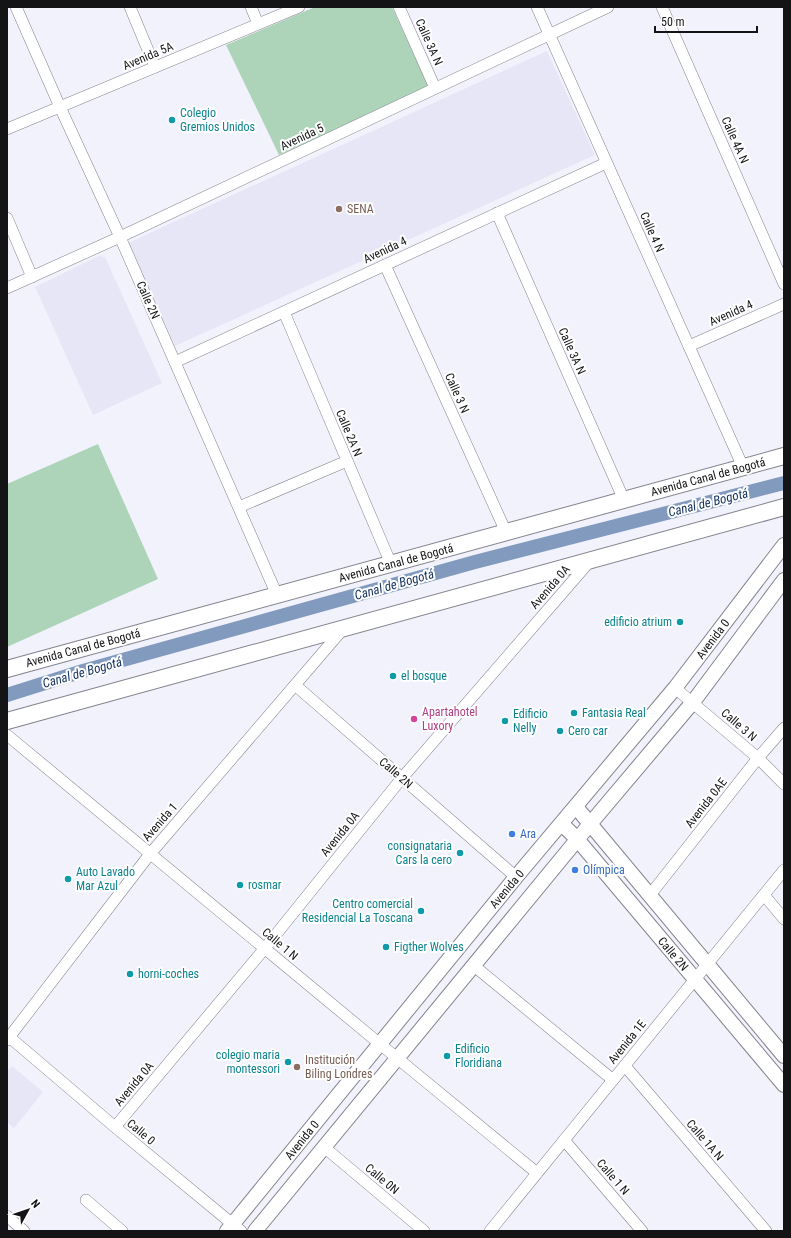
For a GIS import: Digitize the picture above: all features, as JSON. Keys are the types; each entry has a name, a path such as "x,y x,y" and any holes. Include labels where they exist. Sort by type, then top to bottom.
{"main road":[{"name":"Avenida Canal de Bogotá","path":"7,669 784,456"},
{"path":"7,721 784,507"}],"street":[{"name":"Calle 2N","path":"16,7 120,237 277,595"},
{"path":"130,7 155,67"},
{"path":"251,7 258,24"},
{"name":"Avenida 5A","path":"7,129 299,7"},
{"name":"Calle 3A N","path":"399,7 435,88"},
{"name":"Calle 4 N","path":"537,7 743,467"},
{"name":"Avenida 5","path":"7,288 120,237 608,7"},
{"name":"Calle 4A N","path":"662,7 784,284"},
{"name":"Avenida 4","path":"175,362 606,163"},
{"name":"Calle 3A N","path":"497,213 624,500"},
{"path":"7,218 32,277"},
{"name":"Calle 3 N","path":"385,265 506,532"},
{"name":"Avenida 4","path":"689,346 784,304"},
{"name":"Calle 2A N","path":"284,312 391,564"},
{"path":"239,507 347,461"},
{"name":"Avenida 0","path":"233,1229 380,1044 516,877 676,688 784,545"},
{"name":"Avenida 0A","path":"115,1127 265,948 402,778 590,561"},
{"name":"Avenida 0","path":"255,1231 473,965 693,702 784,580"},
{"name":"Avenida 1","path":"8,1037 150,854 343,629"},
{"name":"Calle 2N","path":"295,685 516,877"},
{"name":"Calle 3 N","path":"676,688 758,758 784,784"},
{"name":"Avenida 0AE","path":"650,895 758,758 784,728"},
{"name":"Calle 1 N","path":"7,735 538,1173"},
{"name":"Calle 2N","path":"576,807 784,1056"},
{"name":"Calle 2N","path":"562,824 784,1086"},
{"name":"Avenida 1E","path":"490,1231 784,870"},
{"path":"764,895 784,919"},
{"path":"473,965 613,1080"},
{"name":"Calle 0","path":"8,1037 233,1229"},
{"name":"Calle 1A N","path":"625,1066 766,1231"},
{"name":"Calle 1 N","path":"564,1140 642,1231"},
{"name":"Calle 0N","path":"324,1147 424,1231"},
{"path":"86,1200 122,1231"},
{"path":"7,1216 24,1231"}],"shaded area":[{"name":"SENA","path":"547,51 595,155 175,346 128,243"},
{"path":"99,256 105,257 162,383 93,415 35,287"},
{"path":"12,1066 43,1092 14,1128 7,1122 7,1072"}],"green space":[{"path":"315,7 392,7 430,90 279,155 226,45"},
{"path":"98,444 158,579 7,647 7,484"}],"waterway":[{"name":"Canal de Bogotá","path":"7,695 83,671 475,562 784,483"}],"place":[{"name":"Colegio Gremios Unidos","path":"172,120"},
{"name":"SENA","path":"339,209"},
{"name":"edificio atrium","path":"680,622"},
{"name":"el bosque","path":"393,676"},
{"name":"Fantasia Real","path":"574,713"},
{"name":"Apartahotel Luxory","path":"414,719"},
{"name":"Edificio Nelly","path":"505,721"},
{"name":"Cero car","path":"560,731"},
{"name":"Ara","path":"512,834"},
{"name":"consignataria Cars la cero","path":"460,853"},
{"name":"Olímpica","path":"575,870"},
{"name":"Auto Lavado Mar Azul","path":"68,879"},
{"name":"rosmar","path":"240,885"},
{"name":"Centro comercial Residencial La Toscana","path":"421,911"},
{"name":"Figther Wolves","path":"386,947"},
{"name":"horni-coches","path":"130,974"},
{"name":"Edificio Floridiana","path":"447,1056"},
{"name":"colegio maria montessori","path":"288,1062"},
{"name":"Institución Biling Londres","path":"297,1067"}]}
